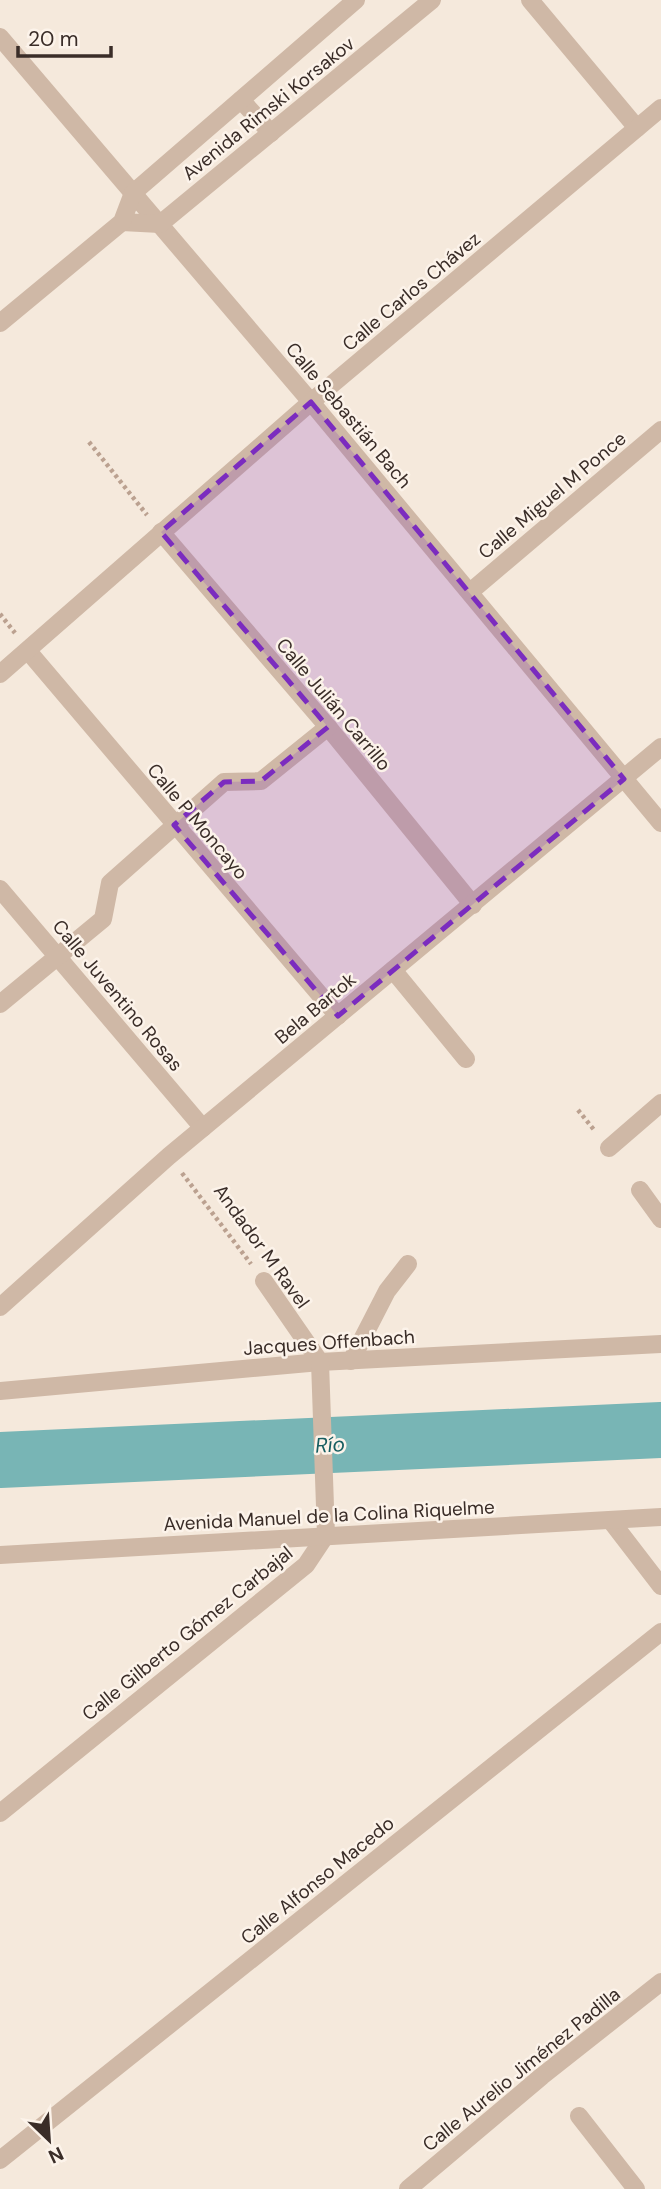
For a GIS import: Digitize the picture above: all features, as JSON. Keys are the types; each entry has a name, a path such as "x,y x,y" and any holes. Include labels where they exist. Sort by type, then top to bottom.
{"street":[{"name":"Avenida Rimski Korsakov","path":"0,323 122,222 133,193 356,0"},
{"name":"Avenida Rimski Korsakov","path":"160,224 432,0"},
{"path":"530,0 637,128"},
{"name":"Calle Sebastián Bach","path":"0,37 311,402 661,823"},
{"path":"241,100 271,133"},
{"name":"Calle Carlos Chávez","path":"0,674 311,402 661,108"},
{"path":"122,222 160,224"},
{"name":"Calle Miguel M Ponce","path":"470,592 661,429"},
{"name":"Calle Julián Carrillo","path":"161,533 328,727 472,905"},
{"name":"Calle P Moncayo","path":"28,651 338,1016"},
{"path":"0,1004 103,919 110,883 224,782 261,781 328,727"},
{"name":"Bela Bartok","path":"0,1307 169,1156 661,747"},
{"name":"Calle Juventino Rosas","path":"0,889 203,1128"},
{"path":"393,970 466,1059"},
{"path":"609,1148 661,1103"},
{"path":"640,1190 661,1219"},
{"path":"351,1361 387,1291 408,1264"},
{"name":"Andador M Ravel","path":"264,1281 320,1362"},
{"name":"Jacques Offenbach","path":"0,1391 320,1362 661,1344"},
{"path":"320,1362 326,1535"},
{"name":"Avenida Manuel de la Colina Riquelme","path":"0,1555 661,1517"},
{"path":"611,1521 661,1586"},
{"name":"Calle Gilberto Gómez Carbajal","path":"0,1813 306,1565 326,1535"},
{"name":"Calle Alfonso Macedo","path":"0,2160 661,1632"},
{"name":"Calle Aurelio Jiménez Padilla","path":"408,2189 542,2076 661,1982"},
{"path":"579,2116 636,2189"}],"path":[{"path":"89,442 161,533"},
{"name":"Andador M Ravel","path":"169,1156 264,1281"}],"highlighted area":[{"path":"311,402 624,779 338,1016 174,825 224,782 261,781 328,727 161,532"}],"waterway":[{"name":"Río","path":"0,1460 661,1430"}]}
